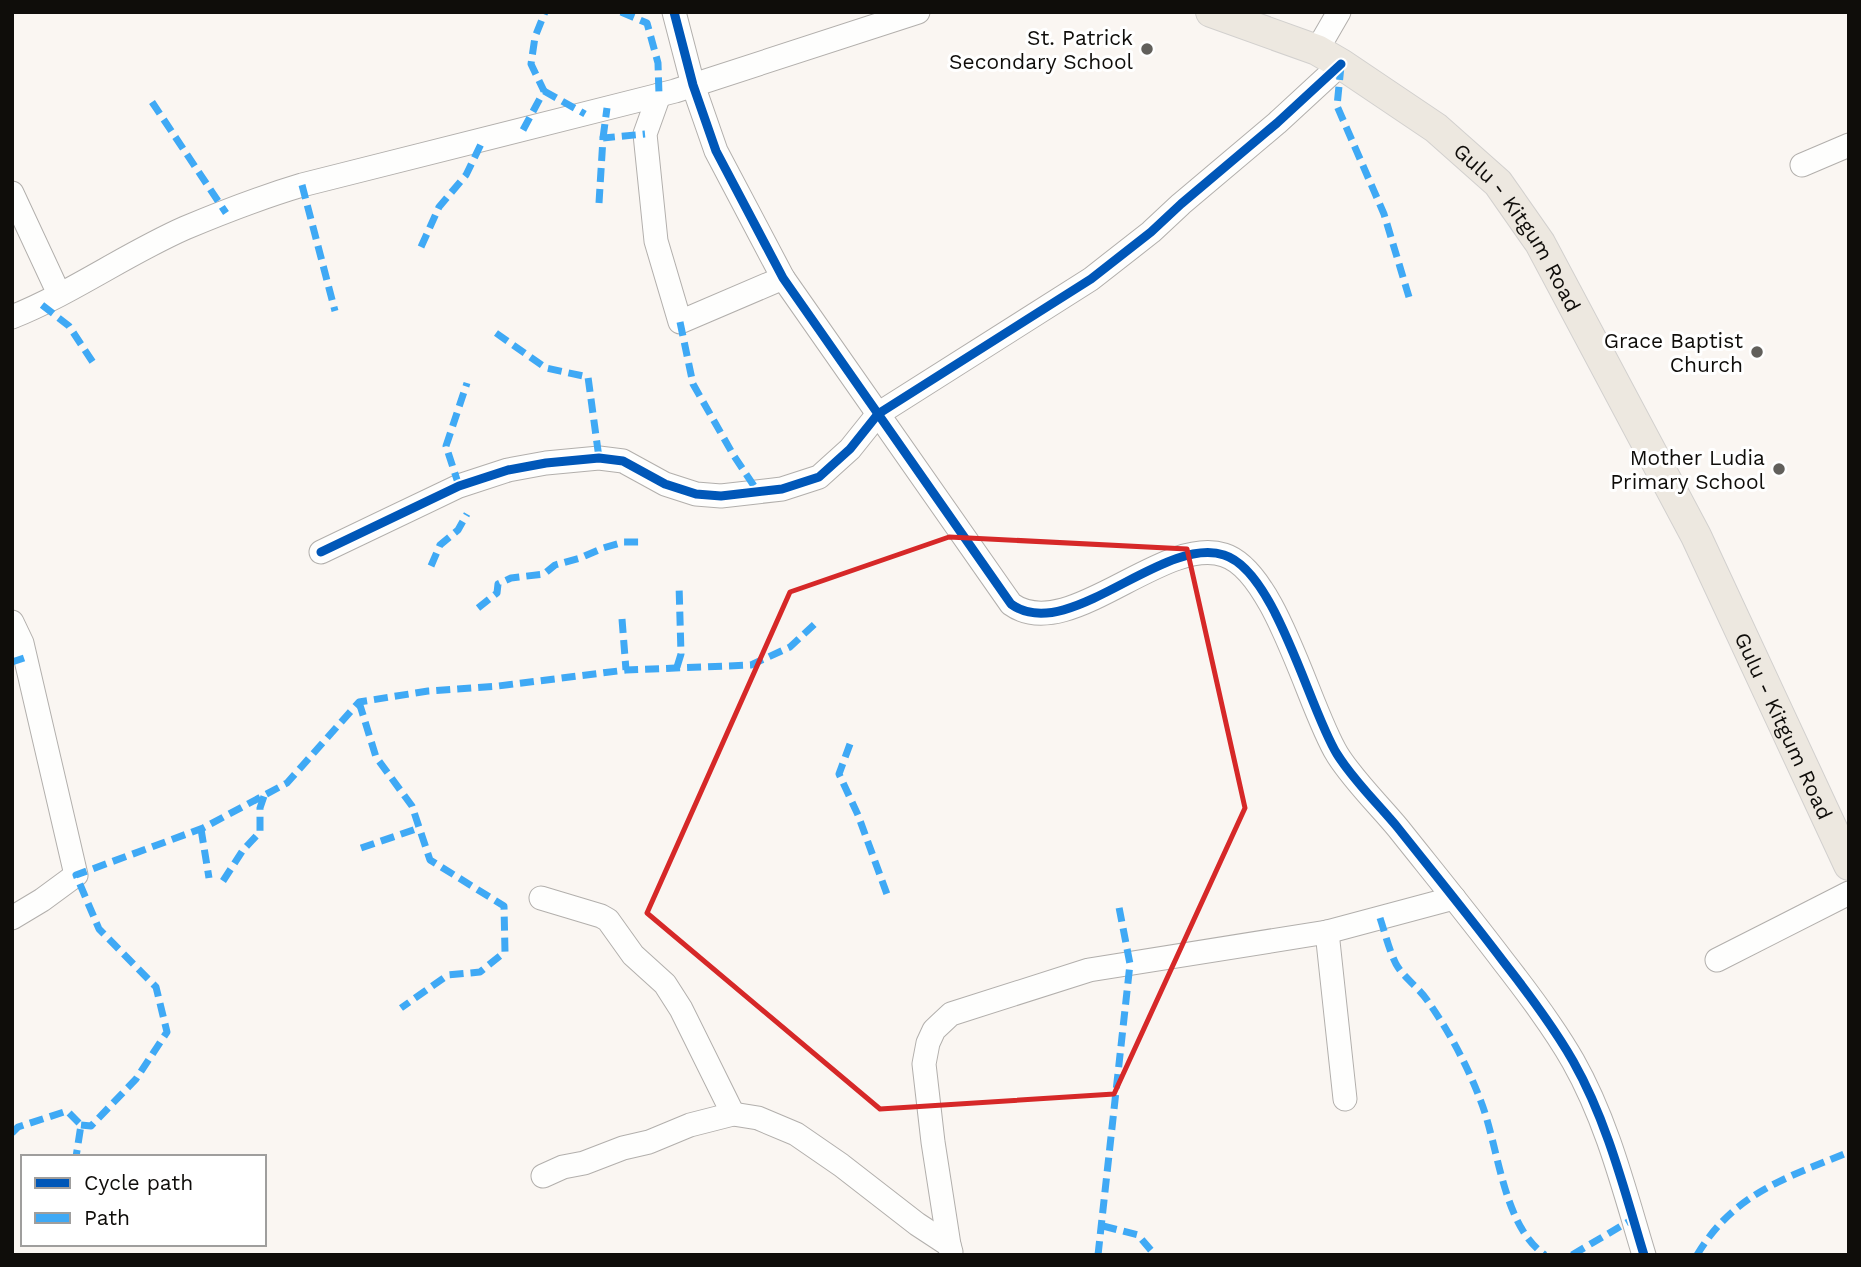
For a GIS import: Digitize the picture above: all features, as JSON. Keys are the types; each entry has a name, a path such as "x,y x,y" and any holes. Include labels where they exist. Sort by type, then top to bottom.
{"main road":[{"name":"Gulu - Kitgum Road","path":"1211,12 1329,57 1436,128 1498,183 1540,243 1696,536 1849,865"}],"street":[{"path":"674,12 693,85 716,151 783,278 1011,604 1019,610 1053,614 1181,557 1207,552 1226,555 1247,570 1260,586 1279,621 1338,755 1454,898 1550,1024 1573,1061 1591,1095 1611,1149 1644,1255"},
{"path":"12,317 42,305 185,229 260,198 659,95 918,12"},
{"path":"321,552 459,486 508,470 546,464 599,458 623,461 665,484 696,494 721,496 782,489 819,477 850,449 878,414 1091,279 1151,232 1277,123 1329,57 1339,12"},
{"path":"659,95 645,134 656,241 680,322 783,278"},
{"path":"1802,165 1849,145"},
{"path":"12,193 59,294"},
{"path":"12,622 22,643 76,875 12,918"},
{"path":"1717,960 1849,893"},
{"path":"541,898 608,920 628,949 664,984 681,1009 733,1114"},
{"path":"951,1250 933,1142 924,1064 934,1030 951,1014 1088,970 1327,932 1454,898"},
{"path":"1327,932 1345,1099"},
{"path":"543,1176 563,1167 649,1142 690,1125 733,1114 758,1118 796,1134 841,1165 951,1250"}],"highlighted area":[{"path":"949,537 1187,549 1245,808 1114,1094 880,1109 647,913 790,592"}],"marked path":[{"path":"523,130 544,91 531,64 535,37 545,12"},
{"path":"621,12 647,23 658,63 659,95"},
{"path":"1341,66 1337,106 1384,214 1409,297"},
{"path":"544,91 585,114"},
{"path":"152,102 226,213"},
{"path":"603,138 607,108"},
{"path":"599,203 603,138 645,134"},
{"path":"421,247 439,207 466,175 483,140"},
{"path":"302,185 335,311"},
{"path":"42,305 69,326 94,364"},
{"path":"680,322 693,384 758,492"},
{"path":"496,333 546,368 588,377 599,458"},
{"path":"459,486 446,446 467,383"},
{"path":"431,566 440,545 458,530 467,514"},
{"path":"478,608 497,593 498,584 511,578 544,574 555,565 603,548 624,542 640,542"},
{"path":"677,667 681,654 679,584"},
{"path":"622,619 626,670"},
{"path":"81,1125 91,1126 136,1079 167,1032 156,987 99,929 76,875 203,828 287,783 359,702 428,691 498,686 626,670 751,665 790,647 818,621"},
{"path":"12,662 24,658"},
{"path":"359,702 376,757 412,806 430,860 504,906 505,952 480,972 448,975 401,1008"},
{"path":"850,744 839,774 858,815 888,897"},
{"path":"223,881 243,850 260,832 260,808 264,796"},
{"path":"361,848 419,828"},
{"path":"201,829 209,878"},
{"path":"1098,1255 1130,964 1118,902"},
{"path":"1380,918 1396,964 1427,1000 1463,1061 1486,1118 1519,1225 1545,1255"},
{"path":"12,1133 18,1127 67,1111 81,1125 76,1155"},
{"path":"1697,1255 1728,1216 1745,1202 1783,1180 1849,1152"},
{"path":"1572,1255 1633,1219"},
{"path":"1103,1226 1138,1235 1155,1255"}],"cycle path":[{"path":"674,12 693,85 716,151 783,278 1011,604 1034,613 1060,611 1173,560 1199,553 1224,555 1243,566 1260,587 1290,644 1337,754 1512,973 1549,1022 1573,1061 1605,1131 1644,1255"},
{"path":"321,552 459,486 508,470 546,463 599,458 623,461 665,484 696,494 721,496 782,489 819,477 850,449 878,414 1091,279 1151,232 1341,64"}],"place":[{"name":"St. Patrick Secondary School","path":"1147,49"},
{"name":"Grace Baptist Church","path":"1757,352"},
{"name":"Mother Ludia Primary School","path":"1779,469"}]}
